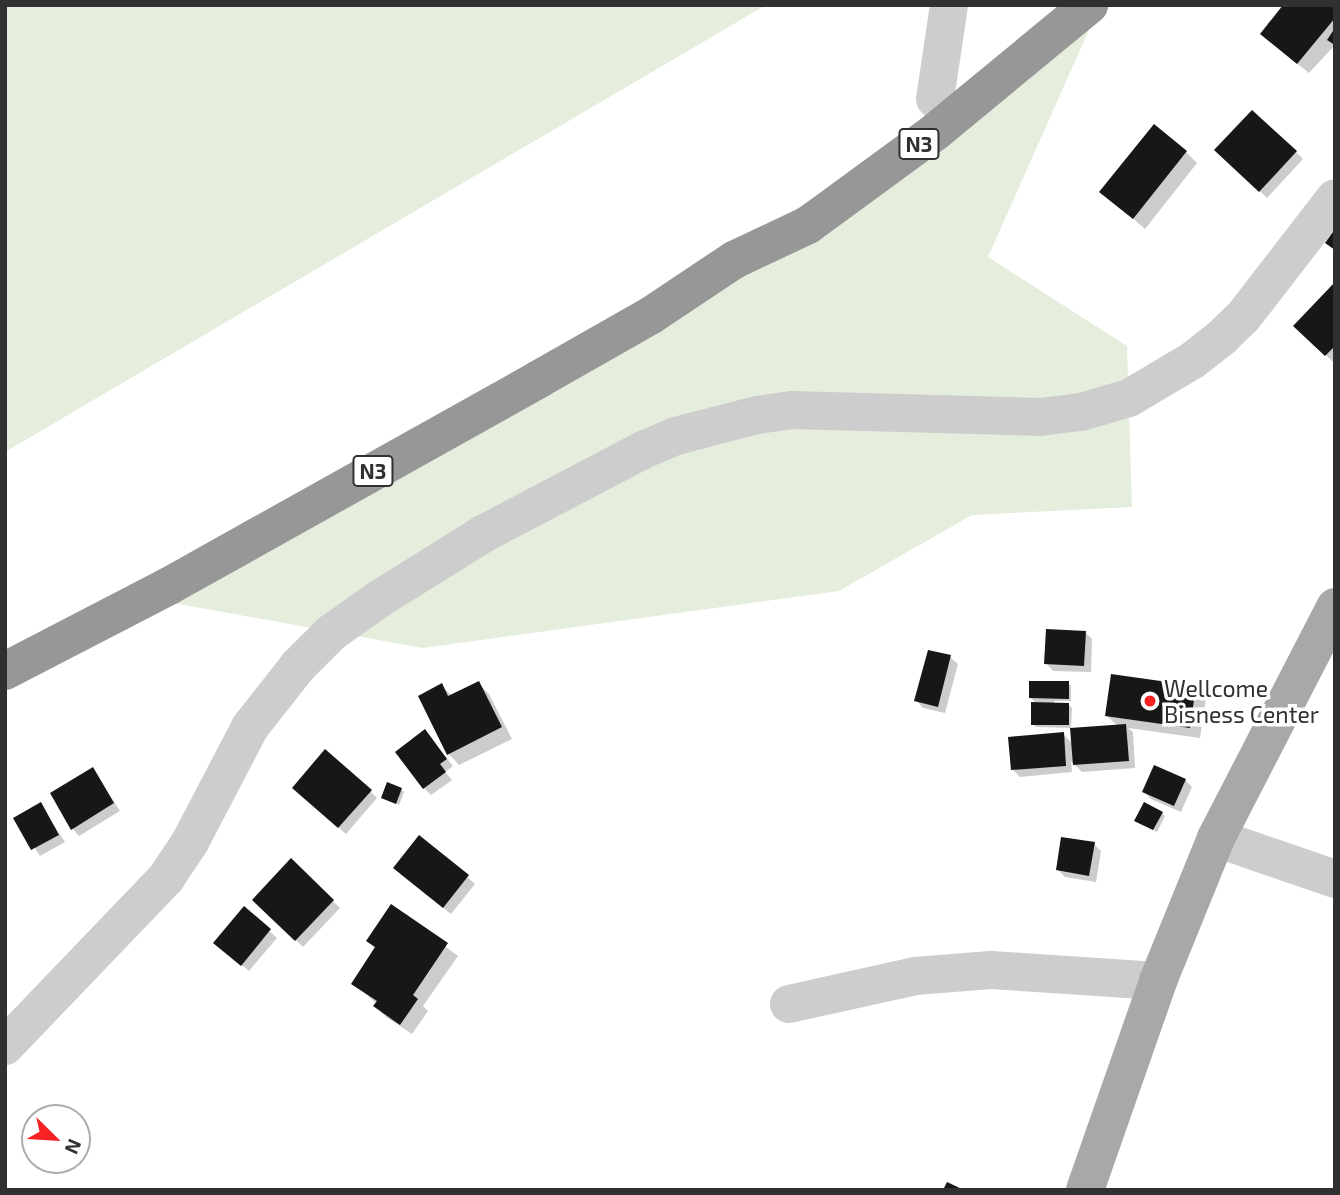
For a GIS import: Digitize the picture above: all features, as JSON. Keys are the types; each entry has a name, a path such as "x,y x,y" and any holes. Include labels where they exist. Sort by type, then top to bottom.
{"highway":[{"name":"N3","path":"734,260 794,204 935,99 1050,5"},
{"name":"N3","path":"5,671 169,586 650,316 734,260 808,225 935,132 1089,5"}],"main road":[{"path":"1085,1190 1158,981 1216,838 1335,607"}],"street":[{"path":"935,99 949,5"},
{"path":"5,1046 166,878 190,842 250,727 298,666 331,633 379,599 484,534 643,450 676,436 757,415 792,410 1040,417 1081,412 1129,398 1171,375 1221,338 1243,317 1335,198"},
{"path":"1216,838 1335,879"},
{"path":"789,1004 915,976 991,970 1158,981"}],"green space":[{"path":"5,5 766,5 5,452"},
{"path":"1100,5 988,257 1127,346 1132,507 972,515 839,591 423,648 145,598 933,127"}],"building":[{"path":"1283,5 1335,5 1335,18 1297,64 1260,34"},
{"path":"1335,28 1335,45 1327,40"},
{"path":"1252,110 1297,151 1259,192 1214,150"},
{"path":"1154,124 1187,151 1133,219 1099,192"},
{"path":"1335,229 1335,250 1325,243"},
{"path":"1335,282 1335,346 1325,356 1293,326"},
{"path":"1046,629 1086,631 1084,666 1044,664"},
{"path":"928,650 951,655 938,707 914,701"},
{"name":"Wellcome Bisness Center","path":"1111,674 1196,686 1190,728 1105,716"},
{"path":"479,681 502,727 447,755 418,696 442,683 448,696"},
{"path":"1029,681 1069,681 1069,699 1029,698"},
{"path":"1031,702 1069,703 1069,725 1031,725"},
{"path":"1126,724 1129,761 1073,765 1070,728"},
{"path":"425,729 447,759 440,764 446,772 423,789 395,752"},
{"path":"1064,732 1066,766 1011,770 1008,737"},
{"path":"325,749 372,790 338,828 292,788"},
{"path":"1154,765 1186,779 1174,806 1142,792"},
{"path":"93,767 114,803 71,830 50,793"},
{"path":"387,782 402,788 396,804 381,798"},
{"path":"41,802 59,835 31,850 13,818"},
{"path":"1144,802 1163,812 1153,830 1134,821"},
{"path":"419,835 469,875 443,908 393,868"},
{"path":"1061,837 1095,842 1089,876 1056,870"},
{"path":"291,858 334,900 295,941 252,900"},
{"path":"391,904 448,943 413,995 418,999 400,1025 373,1006 377,1001 351,984 375,947 366,941"},
{"path":"244,906 271,929 241,966 213,943"},
{"path":"947,1182 964,1190 943,1190"}],"place":[{"name":"Wellcome Bisness Center","path":"1150,701"}]}
